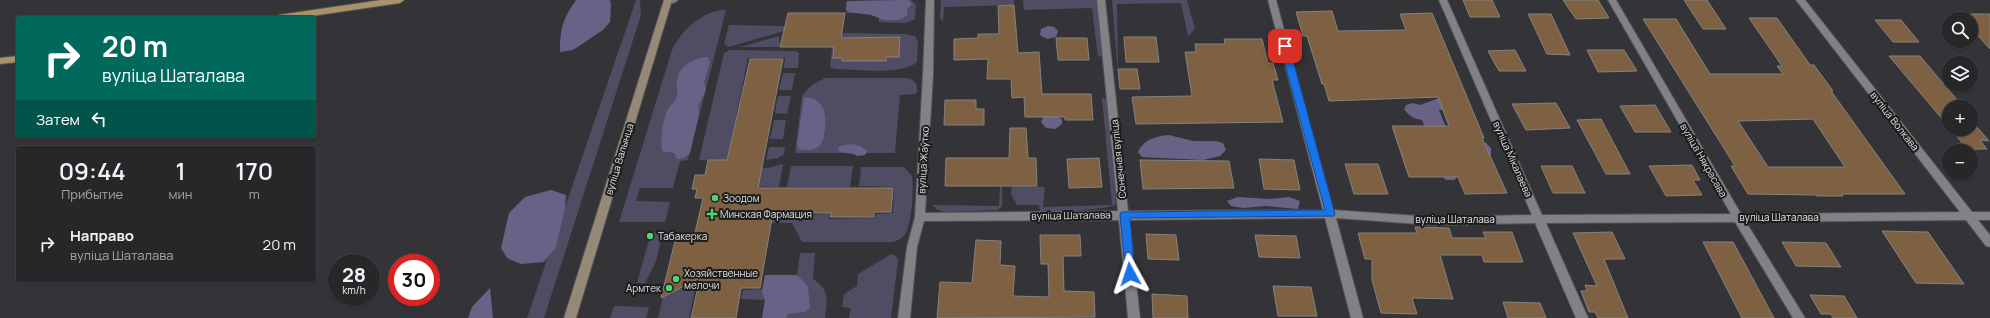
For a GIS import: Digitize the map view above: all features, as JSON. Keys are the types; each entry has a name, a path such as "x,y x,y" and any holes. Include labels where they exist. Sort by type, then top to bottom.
{"main road":[{"path":"292,16 400,0"},
{"name":"вуліца Валынца","path":"570,318 668,0"},
{"path":"0,62 16,59"}],"street":[{"path":"668,0 674,0"},
{"name":"вуліца Жаўтко","path":"904,318 912,247 920,217 928,74 930,0"},
{"name":"Сонечная вуліца","path":"1102,0 1134,318"},
{"path":"1272,0 1357,318"},
{"name":"вуліца Мікалаева","path":"1444,0 1582,318"},
{"name":"вуліца Някрасава","path":"1612,0 1738,217 1799,318"},
{"name":"вуліца Волкава","path":"1800,0 1990,243"},
{"name":"вуліца Шаталава","path":"920,217 1330,214 1433,221 1738,217 1990,216"}],"shaded area":[{"path":"576,0 610,0 610,22 603,30 573,50 560,52 563,24"},
{"path":"636,0 640,0 641,15 544,318 527,318"},
{"path":"909,0 912,4 907,9 907,16 899,20 884,20 871,15 848,12 846,9 847,1"},
{"path":"911,0 916,5 915,19 906,23 879,22 879,14 846,13 847,1"},
{"path":"941,0 1014,0 1014,5 944,7 943,22 940,18"},
{"path":"1023,0 1098,0 1103,55 1098,57 1092,8 1024,10"},
{"path":"1112,0 1187,0 1195,29 1188,36 1181,3 1117,4 1118,76"},
{"path":"720,10 726,10 688,160 680,161 673,188 640,188 636,201 670,202 665,222 619,222 672,50 676,42 692,24 704,16"},
{"path":"729,25 785,26 784,31 729,47 724,44"},
{"path":"1048,26 1054,27 1058,31 1056,37 1047,39 1040,35 1041,29"},
{"path":"842,33 905,34 915,36 918,41 917,62 900,69 890,70 878,71 835,69 830,67 832,47 834,47 836,38 841,38"},
{"path":"779,36 780,47 740,47"},
{"path":"730,50 795,51 799,53 798,68 784,68 785,58 748,58 727,160 699,160 724,53"},
{"path":"703,57 708,57 710,62 704,82 706,90 698,106 699,114 690,153 684,158 677,159 674,153 662,151 663,124 668,109 677,97 677,81 680,71 688,63"},
{"path":"783,73 795,73 792,90 779,90"},
{"path":"825,78 907,78 914,81 917,87 917,92 915,94 900,95 895,153 795,153 802,96 812,85"},
{"path":"1448,95 1467,107 1439,110 1451,140 1486,143 1491,148 1491,156 1457,175 1455,180 1445,180 1422,120 1412,117 1404,109 1406,105 1413,103 1420,105"},
{"path":"778,96 791,96 787,114 775,113"},
{"path":"804,97 816,100 820,103 825,117 823,139 819,146 811,150 799,149 797,145"},
{"path":"1102,97 1107,100 1116,204 1103,208 1056,211 1040,211 1039,205 1017,205 1011,194 1012,186 1045,187 1043,207 1112,205"},
{"path":"1043,117 1059,117 1062,120 1062,124 1055,129 1046,128 1041,122"},
{"path":"774,120 786,120 783,139 770,139"},
{"path":"1169,135 1193,141 1215,141 1223,143 1226,150 1220,156 1203,160 1142,157 1138,152 1147,141 1156,137"},
{"path":"853,144 860,146 867,151 865,155 857,156 854,154 840,152 838,148 843,145"},
{"path":"769,147 785,147 784,154 778,158 766,160"},
{"path":"783,164 779,187 736,186 741,167 768,168"},
{"path":"791,166 853,166 850,187 787,187"},
{"path":"861,167 904,167 912,176 913,189 911,216 907,231 900,239 893,242 802,242 792,223 738,223 752,220 800,219 801,215 829,214 829,219 875,218 876,214 893,213 894,187 859,186"},
{"path":"1000,186 1002,186 1002,206 998,210 945,212 936,209 933,205 999,206"},
{"path":"551,190 566,195 565,208 556,247 544,262 521,264 507,258 501,248 509,213 525,197"},
{"path":"1238,197 1270,199 1289,197 1300,201 1298,209 1266,206 1243,208 1231,206 1227,201"},
{"path":"663,232 656,261 645,283 637,283 651,233"},
{"path":"800,253 815,253 813,278 825,291 827,303 825,318 762,318 765,300 741,299 743,290 762,289 765,275 797,275"},
{"path":"891,254 896,256 898,260 891,318 849,318 851,308 842,307 844,294 857,286 858,274"},
{"path":"765,275 797,275 808,286 810,308 805,312 788,314 786,318 762,318 765,300 762,292"},
{"path":"490,288 493,318 468,318 472,307"},
{"path":"678,289 695,289 689,318 658,318 663,297"},
{"path":"614,306 649,307 646,318 610,318"}],"building":[{"path":"1463,0 1492,0 1500,17 1470,17"},
{"path":"1563,0 1598,0 1609,18 1576,19"},
{"path":"1684,0 1707,0 1726,29 1703,29"},
{"path":"1014,5 1018,53 1039,52 1042,94 1091,94 1093,120 1065,120 1065,117 1025,117 1024,97 1012,98 1011,79 987,79 988,59 954,60 954,39 978,38 978,34 999,34 998,6"},
{"path":"1332,11 1338,31 1406,30 1400,14 1432,13 1484,138 1482,138 1507,193 1465,194 1458,177 1409,177 1392,126 1449,126 1438,97 1329,101 1307,36 1303,36 1296,12"},
{"path":"788,13 845,13 841,38 900,37 899,57 886,57 886,61 842,61 842,58 833,58 834,47 780,47"},
{"path":"1528,14 1551,14 1570,55 1547,54"},
{"path":"1978,14 1990,14 1990,49 1978,36"},
{"path":"1749,18 1777,18 1810,65 1814,65 1833,91 1831,91 1905,194 1842,194 1843,196 1817,196 1748,194 1731,166 1735,166 1643,19 1676,19 1710,74 1783,74 1777,66 1782,66","holes":["1813,119 1845,167 1768,167 1738,121"]},
{"path":"1875,20 1901,20 1919,42 1893,42"},
{"path":"1124,37 1156,37 1159,62 1126,62"},
{"path":"1056,38 1087,38 1089,60 1058,60"},
{"path":"1224,39 1262,39 1268,63 1273,63 1278,80 1272,80 1283,122 1136,124 1132,97 1192,96 1185,52 1196,52 1195,44 1225,44"},
{"path":"1515,50 1526,71 1499,71 1488,51"},
{"path":"1587,50 1624,50 1637,71 1598,72"},
{"path":"1889,56 1920,56 1942,82 1942,92 1950,92 1957,100 1942,100 1942,119"},
{"path":"750,59 783,59 758,188 893,188 891,212 874,212 874,217 830,217 831,213 800,213 799,218 772,218 760,288 741,288 736,318 691,318 700,278 661,298 677,233 695,233 703,198 695,198 697,189 692,189 695,175 705,175 708,160 727,160"},
{"path":"1118,69 1137,69 1140,89 1120,89"},
{"path":"945,100 976,100 976,109 984,109 984,125 944,125"},
{"path":"1556,103 1570,128 1526,130 1512,104"},
{"path":"1655,105 1671,132 1635,132 1620,106"},
{"path":"1601,119 1630,174 1606,174 1577,120"},
{"path":"1010,128 1026,128 1028,158 1036,158 1037,186 945,186 946,158 1009,158"},
{"path":"1978,128 1989,141 1980,140 1987,149 1978,149 1978,144 1963,144 1957,136 1978,136"},
{"path":"1099,158 1102,187 1069,188 1067,159"},
{"path":"1259,159 1294,160 1300,190 1264,189"},
{"path":"1140,160 1229,161 1234,188 1143,189"},
{"path":"1345,164 1378,164 1388,194 1354,194"},
{"path":"1692,165 1700,180 1693,180 1702,195 1666,196 1649,166"},
{"path":"1541,166 1572,166 1585,193 1553,193"},
{"path":"1415,227 1449,228 1452,238 1486,238 1483,232 1512,232 1523,262 1484,262 1482,255 1440,255 1453,299 1412,298 1417,314 1381,313 1372,280 1372,259 1365,259 1358,233 1417,233"},
{"path":"1882,231 1928,232 1964,284 1916,283"},
{"path":"1612,232 1625,259 1604,259 1628,318 1598,318 1595,312 1589,312 1581,291 1587,291 1585,285 1597,286 1573,233"},
{"path":"1146,234 1176,235 1179,260 1148,259"},
{"path":"1040,235 1080,235 1081,256 1063,256 1064,291 1094,292 1095,317 937,318 940,282 972,283 976,240 1001,241 1000,265 1015,266 1013,296 1049,297 1048,264 1041,264"},
{"path":"1255,235 1296,236 1300,258 1259,257"},
{"path":"1703,242 1733,242 1774,318 1742,318"},
{"path":"1782,242 1826,243 1841,267 1796,266"},
{"path":"1273,286 1311,287 1317,316 1278,316"},
{"path":"1152,294 1187,296 1188,318 1153,318"},
{"path":"1810,295 1844,296 1857,318 1833,318 1831,314 1821,314"},
{"path":"1503,302 1540,303 1546,318 1508,318"}],"place":[{"name":"Зоодом","path":"715,198"},
{"name":"Минская Фармация","path":"712,214"},
{"name":"Табакерка","path":"650,236"},
{"name":"Хозяйственные мелочи","path":"676,279"},
{"name":"Армтек","path":"669,288"}],"route":[{"path":"1130,274 1124,215 1330,214 1285,46"}]}
